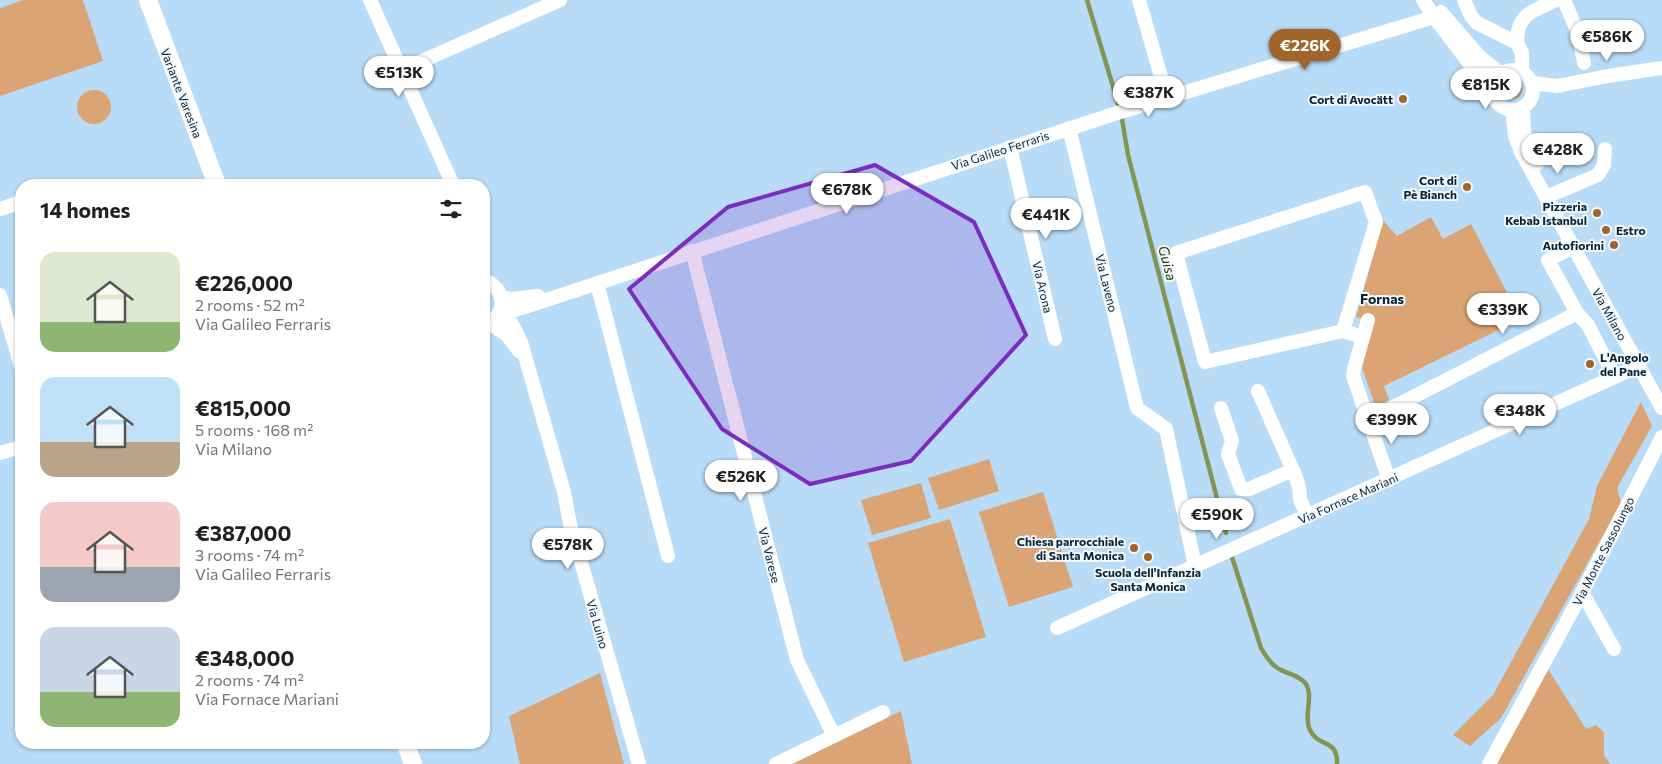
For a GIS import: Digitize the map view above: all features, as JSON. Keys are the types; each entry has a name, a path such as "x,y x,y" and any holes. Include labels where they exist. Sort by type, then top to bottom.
{"main road":[{"name":"Variante Varesina","path":"148,0 215,179"},
{"path":"408,749 414,764"}],"street":[{"path":"370,0 451,179"},
{"path":"402,70 560,0"},
{"path":"1139,0 1167,98"},
{"path":"1423,0 1434,18 1472,67 1498,80"},
{"path":"1431,0 1498,80"},
{"path":"1464,0 1471,16 1477,23 1517,43"},
{"path":"1522,72 1522,54 1517,43 1519,24 1528,15 1556,0"},
{"path":"1564,0 1578,33 1584,63"},
{"name":"Via Galileo Ferraris","path":"493,318 1121,111 1434,18"},
{"path":"1532,83 1557,86 1662,68"},
{"path":"1522,106 1534,90 1532,83 1528,76 1522,72 1508,71 1498,80 1494,94 1497,102 1504,108 1522,106 1557,86"},
{"name":"Via Milano","path":"1522,106 1524,133 1548,196 1573,247 1662,408"},
{"name":"Via Laveno","path":"1069,128 1137,408 1166,429 1195,566"},
{"name":"Via Arona","path":"1010,147 1055,339"},
{"path":"1548,196 1598,175 1604,164 1604,149"},
{"path":"1343,331 1376,222 1365,192 1176,253 1205,362 1343,331 1363,337"},
{"path":"0,209 15,204"},
{"path":"1573,247 1548,260 1577,313 1588,324 1612,372"},
{"name":"Via Varese","path":"692,251 798,660 834,736"},
{"path":"597,283 668,556"},
{"path":"490,284 499,291 501,297 493,318"},
{"name":"Via Galileo Ferraris","path":"501,297 528,298 569,292"},
{"path":"0,295 15,346"},
{"path":"1368,420 1577,313"},
{"name":"Via Luino","path":"493,318 512,340 527,368 556,461 570,524 639,764"},
{"path":"1368,320 1353,376 1389,480"},
{"name":"Via Fornace Mariani","path":"1057,628 1639,366"},
{"path":"1258,391 1293,470 1299,487 1300,499 1307,516"},
{"path":"1221,408 1232,441 1228,454 1242,489 1249,489 1293,470"},
{"name":"Via Monte Sassolungo","path":"1489,764 1582,592 1662,438"},
{"path":"0,453 15,449"},
{"path":"1582,592 1614,648"},
{"path":"776,764 883,712"}],"highlighted area":[{"path":"875,165 974,222 1026,335 911,461 810,484 722,429 629,289 728,207"}],"shaded area":[{"path":"23,0 83,0 103,61 0,96 0,8"},
{"path":"1509,81 1517,81 1522,86 1520,97 1509,99 1504,94 1504,86"},
{"path":"94,90 101,91 106,95 110,100 110,114 106,119 101,123 94,124 87,123 82,119 78,114 77,107 78,100 82,95 87,91"},
{"path":"1431,217 1443,239 1471,224 1521,319 1384,386 1389,400 1375,405 1362,368 1371,321 1356,317 1383,220 1397,236"},
{"path":"1641,402 1652,426 1617,488 1621,503 1501,718 1470,746 1453,735 1493,695 1589,519 1597,486"},
{"path":"989,459 999,491 939,510 928,478"},
{"path":"921,483 931,518 872,535 861,500"},
{"path":"1043,492 1073,587 1009,607 979,512"},
{"path":"950,519 986,637 904,662 868,543"},
{"path":"1548,669 1586,729 1596,725 1604,732 1604,755 1610,764 1495,764"},
{"path":"600,673 624,764 520,764 509,716"},
{"path":"901,711 912,764 792,764"}],"waterway":[{"name":"Guisa","path":"1087,0 1121,113 1128,155 1226,533"},
{"name":"Guisa","path":"1232,557 1261,648 1274,665 1300,678 1306,684 1309,695 1308,724 1310,730 1313,736 1334,750 1337,764"}],"place":[{"name":"Cort di Avocätt","path":"1403,99"},
{"name":"Cort di Pè Bianch","path":"1467,187"},
{"name":"Pizzeria Kebab Istanbul","path":"1597,213"},
{"name":"Estro","path":"1606,230"},
{"name":"Autofiorini","path":"1614,245"},
{"name":"L'Angolo del Pane","path":"1590,364"},
{"name":"Chiesa parrocchiale di Santa Monica","path":"1134,548"},
{"name":"Scuola dell'Infanzia Santa Monica","path":"1148,557"}],"district":[{"name":"Fornas","path":"1382,298"}]}
